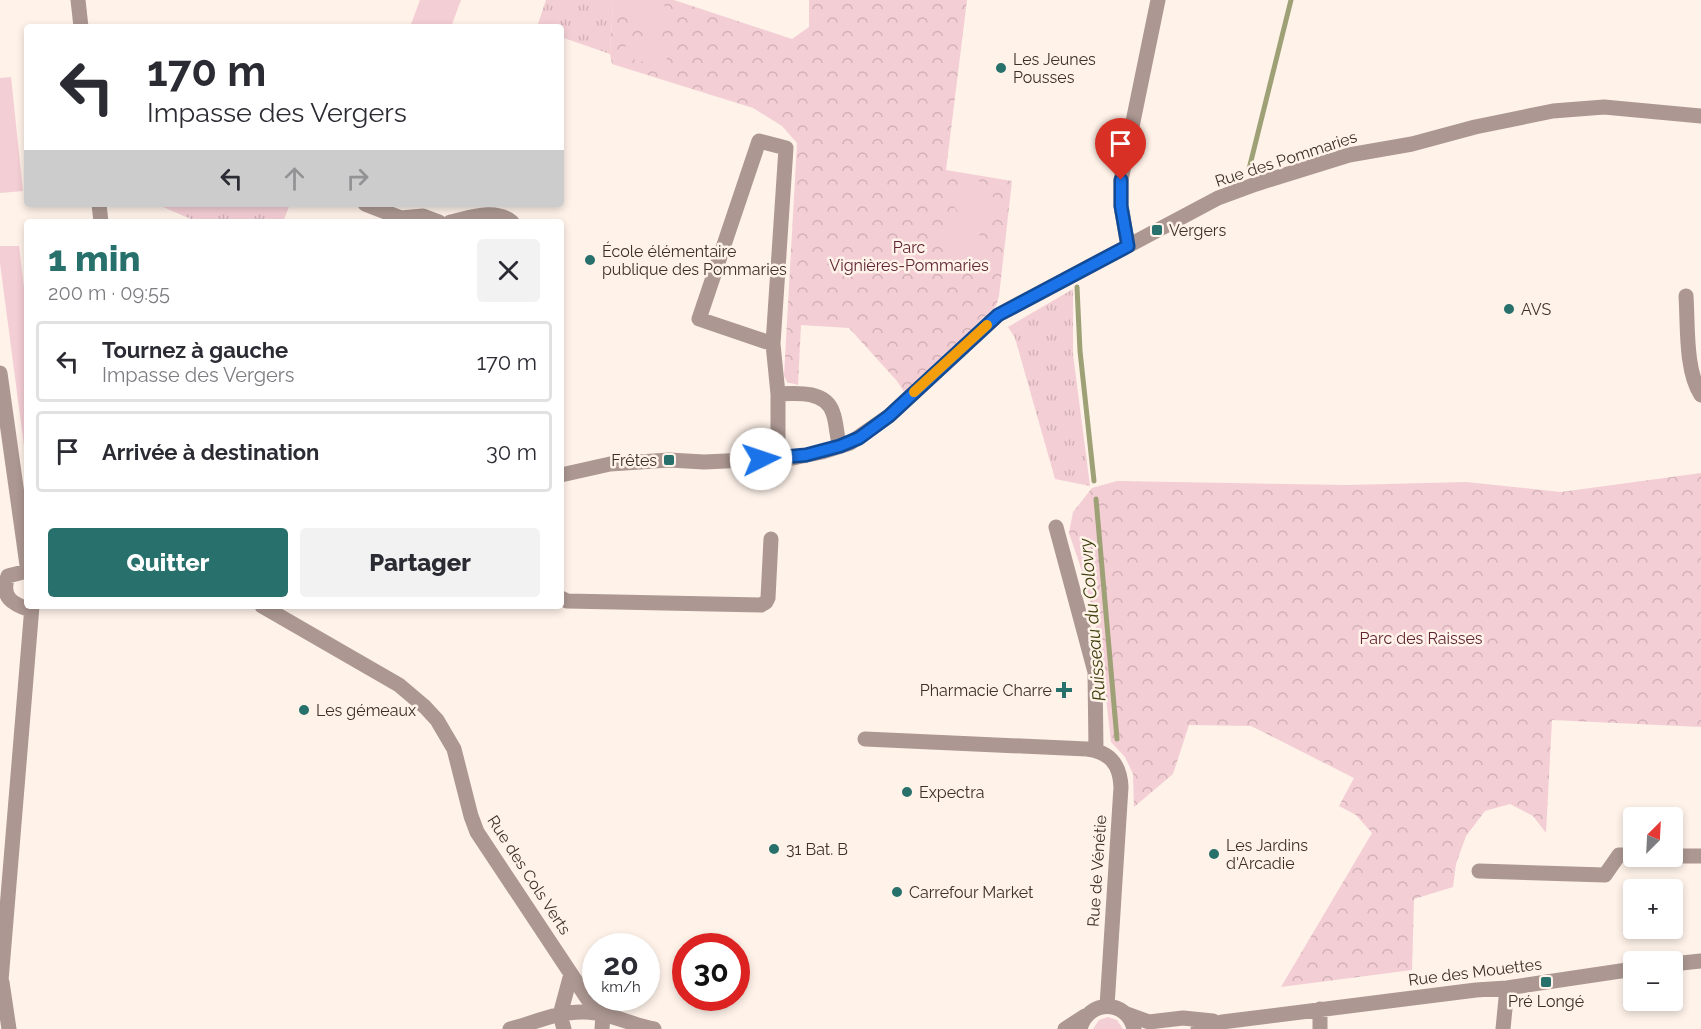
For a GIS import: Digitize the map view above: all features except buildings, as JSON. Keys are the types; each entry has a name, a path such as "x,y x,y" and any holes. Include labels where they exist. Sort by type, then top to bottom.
{"street":[{"path":"78,0 81,24"},
{"path":"1128,246 1121,206 1121,180 1158,0"},
{"name":"Rue des Pommaries","path":"564,474 622,463 777,459 806,455 840,446 859,438 889,416 998,315 1218,198 1256,184 1349,155 1412,144 1475,127 1553,111 1604,107 1701,116"},
{"path":"773,344 699,319 759,141 786,148 773,344 778,394 777,459"},
{"path":"371,207 398,219"},
{"path":"466,219 493,214 508,219"},
{"path":"406,219 423,216 432,219"},
{"path":"1686,296 1692,370 1695,384 1701,395"},
{"path":"0,373 24,544"},
{"path":"778,394 806,393 824,400 833,411 836,436 840,446"},
{"path":"865,739 1096,750 1095,672 1056,527"},
{"path":"564,600 567,602 761,605 768,598 771,539"},
{"path":"24,572 8,576 1,588 5,597 12,603 24,606"},
{"path":"9,1029 1,988 31,609"},
{"name":"Rue des Cols Verts","path":"267,609 399,685 437,720 454,749 477,832 602,1022"},
{"name":"Rue de Vénétie","path":"1096,750 1114,760 1120,774 1121,787 1107,1006"},
{"path":"1479,871 1605,875 1619,855 1623,855"},
{"path":"1683,856 1701,856"},
{"path":"1683,963 1701,961"},
{"name":"Rue des Mouettes","path":"1198,1029 1320,1009 1507,988 1623,971"},
{"path":"562,1022 571,974"},
{"path":"1503,1029 1507,988"},
{"path":"1065,1029 1098,1007 1107,1006"},
{"name":"Rue des Mouettes","path":"1107,1006 1116,1007 1127,1014 1149,1022 1183,1018 1221,1026"},
{"path":"1320,1009 1320,1029"},
{"path":"510,1029 562,1022 584,1012 602,1022 644,1028"},
{"path":"1080,1029 1090,1012"},
{"path":"1127,1014 1134,1029"}],"green space":[{"path":"420,0 461,0 452,24 411,24"},
{"path":"546,0 613,0 610,54 564,38 564,24 538,24"},
{"name":"Parc Vignières-Pommaries","path":"613,0 674,0 792,39 809,27 809,0 967,0 946,170 1012,181 996,306 904,392 897,381 849,328 801,325 798,385 787,382 784,376 797,143 782,126 753,108 612,64 610,54"},
{"path":"629,0 646,0 671,8 669,30 628,18"},
{"path":"626,34 668,45 666,68 625,57"},
{"path":"11,77 23,191 0,193 0,78"},
{"path":"976,178 1006,211 979,235 988,244 963,265 940,238 963,217 949,201"},
{"path":"163,207 289,207 284,219 191,219"},
{"path":"0,246 19,246 24,288 24,446 0,263"},
{"path":"1073,289 1073,354 1090,486 1055,479 1015,338 1008,327"},
{"name":"Parc des Raisses","path":"1701,473 1701,727 1552,720 1546,833 1533,816 1510,804 1485,811 1466,836 1456,864 1453,887 1414,899 1412,970 1281,987 1372,833 1356,815 1339,806 1354,778 1251,726 1189,725 1173,774 1134,807 1133,774 1125,757 1111,742 1100,645 1084,577 1069,533 1073,512 1092,488 1117,481 1347,485 1466,482 1561,492"},
{"path":"1108,1017 1117,1020 1123,1029 1093,1029 1099,1020"}],"waterway":[{"path":"1249,169 1291,0"},
{"path":"1077,287 1080,351 1094,481"},
{"name":"Ruisseau du Colovry","path":"1096,499 1117,739"}],"slow traffic":[{"path":"914,392 987,325"}],"place":[{"name":"Les Jeunes Pousses","path":"1001,68"},
{"name":"Vergers","path":"1157,230"},
{"name":"École élémentaire publique des Pommaries","path":"590,260"},
{"name":"AVS","path":"1509,309"},
{"name":"Frêtes","path":"669,460"},
{"name":"Pharmacie Charre","path":"1064,690"},
{"name":"Les gémeaux","path":"304,710"},
{"name":"Expectra","path":"907,792"},
{"name":"31 Bat. B","path":"774,849"},
{"name":"Les Jardins d'Arcadie","path":"1214,854"},
{"name":"Carrefour Market","path":"897,892"},
{"name":"Pré Longé","path":"1546,982"}],"route":[{"path":"761,459 793,458 840,446 859,438 889,416 998,315 1128,246 1120,198 1121,180"}]}
